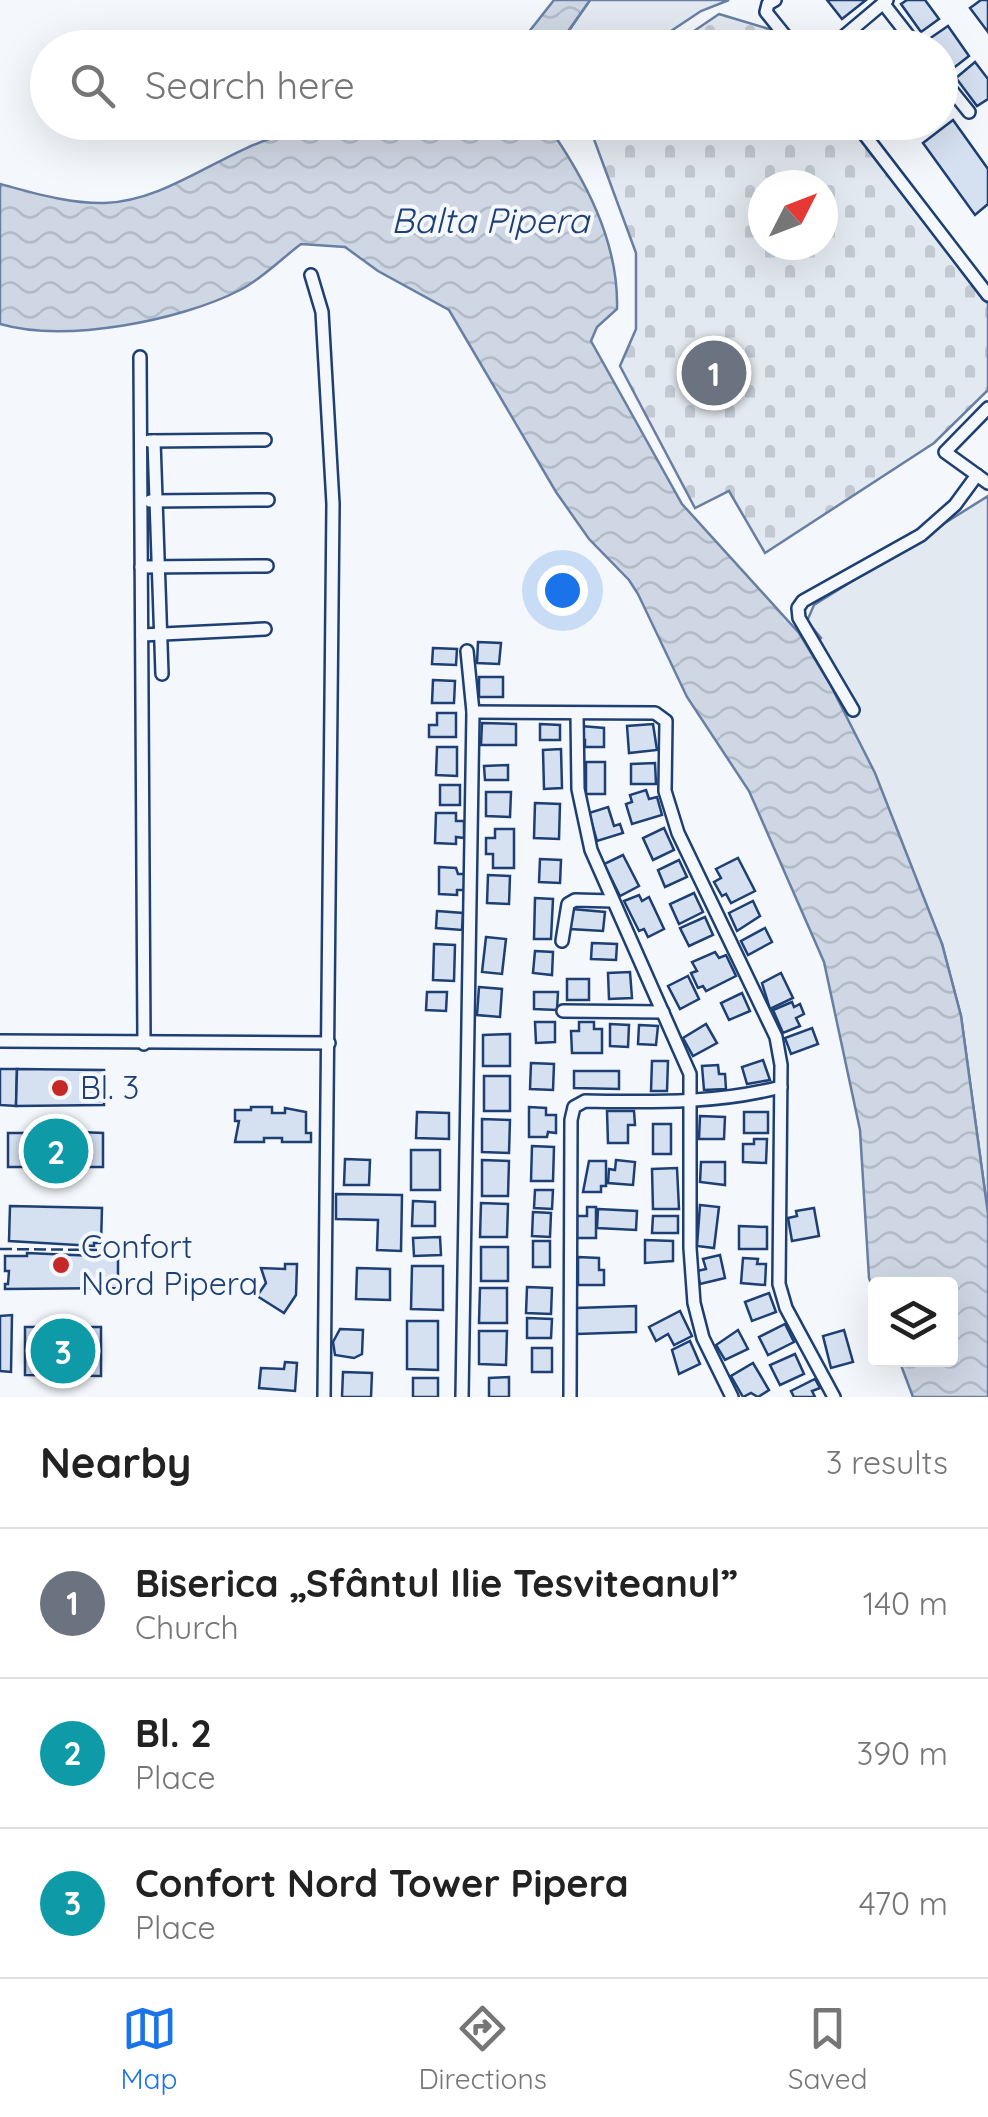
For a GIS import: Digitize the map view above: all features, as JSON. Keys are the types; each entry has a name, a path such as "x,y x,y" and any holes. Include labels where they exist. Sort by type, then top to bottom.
{"street":[{"path":"775,0 768,4 766,12 780,30"},
{"path":"852,30 885,2 905,30"},
{"path":"958,98 969,112"},
{"path":"868,140 988,295"},
{"path":"310,275 322,312 333,504 324,1397"},
{"path":"140,357 144,1044"},
{"path":"945,452 988,408"},
{"path":"140,441 265,440"},
{"path":"154,441 162,674"},
{"path":"853,710 799,618 798,608 803,600 921,536 982,479 934,444"},
{"path":"141,502 268,500"},
{"path":"141,567 267,566"},
{"path":"142,635 265,629"},
{"path":"462,1397 473,712 467,651"},
{"path":"473,712 655,713 666,721 665,791 671,812 776,1038 781,1086 779,1284 786,1308 834,1397"},
{"path":"577,714 578,790 584,823 613,902 690,1074 690,1248 694,1303 704,1338 732,1397"},
{"path":"562,941 568,904 574,900 613,902"},
{"path":"563,1010 663,1012"},
{"path":"0,1041 329,1043"},
{"path":"570,1397 570,1120 574,1107 585,1101 691,1103 740,1097 781,1086"}],"green space":[{"path":"590,0 729,0 701,11 672,30 569,30"},
{"path":"719,14 772,30 695,30"},
{"path":"594,140 862,140 988,304 988,390 934,443 765,553 729,491 695,508 620,366 636,329 636,253"},
{"path":"988,496 988,1214 961,1016 942,944 830,684 810,650 821,638 807,621 814,605"}],"water":[{"path":"554,0 590,0 569,30 530,30"},
{"name":"Balta Pipera","path":"266,140 557,140 573,165 605,235 616,284 617,309 597,327 591,341 682,504 799,633 830,684 875,773 942,944 961,1016 988,1214 988,1397 913,1397 902,1367 958,1367 958,1277 869,1277 860,1130 824,962 749,791 687,697 638,594 589,539 556,492 449,310 378,271 345,247 301,244 248,285 186,311 89,330 56,331 0,324 0,184 78,202 128,200 173,185"}],"building":[{"path":"827,0 866,0 842,19"},
{"path":"925,0 939,19 920,30 901,4"},
{"path":"988,0 988,32 970,8"},
{"path":"958,40 969,56 958,65"},
{"path":"975,62 988,79 988,99 977,106 958,76"},
{"path":"958,127 988,169 988,204 975,215 923,143 958,140"},
{"path":"709,361 725,377 720,390 711,386 702,367"},
{"path":"478,642 501,643 499,664 477,663"},
{"path":"433,648 457,649 456,665 432,664"},
{"path":"479,677 503,677 503,697 479,697"},
{"path":"433,680 455,681 454,703 432,703"},
{"path":"437,713 456,713 456,737 429,737 429,725 437,725"},
{"path":"482,723 516,724 516,745 481,745"},
{"path":"540,724 560,725 560,740 540,740"},
{"path":"653,724 657,750 629,753 627,726"},
{"path":"581,726 604,728 604,747 585,747"},
{"path":"437,747 457,747 457,776 436,775"},
{"path":"561,749 562,788 544,789 543,750"},
{"path":"586,762 605,762 605,794 586,794"},
{"path":"655,763 656,784 631,784 631,764"},
{"path":"508,765 508,780 485,780 484,766"},
{"path":"440,785 460,785 460,805 440,805"},
{"path":"646,790 649,799 657,797 662,815 632,824 626,804 632,802 630,795"},
{"path":"486,792 511,792 510,817 486,816"},
{"path":"535,803 560,804 559,839 534,838"},
{"path":"608,807 614,826 620,824 623,833 597,841 589,813"},
{"path":"436,813 456,813 456,821 464,821 464,838 456,837 456,844 435,843"},
{"path":"664,828 674,850 653,860 643,838"},
{"path":"495,829 514,829 514,868 493,868 493,854 486,854 486,838 495,838"},
{"path":"623,855 639,886 620,896 604,864"},
{"path":"738,858 755,891 731,903 714,882 721,878 716,869"},
{"path":"540,859 561,860 560,883 539,882"},
{"path":"679,860 687,877 665,887 658,870"},
{"path":"439,867 456,868 458,874 465,874 464,890 457,890 457,895 439,894"},
{"path":"488,875 510,876 509,904 487,903"},
{"path":"694,893 703,912 679,924 670,904"},
{"path":"639,895 642,901 649,897 664,929 648,937 644,929 639,931 624,901"},
{"path":"535,898 553,899 551,939 534,939"},
{"path":"753,901 760,916 737,931 729,913"},
{"path":"572,909 605,912 603,931 570,929"},
{"path":"437,911 463,913 462,930 436,928"},
{"path":"705,917 713,935 689,946 680,928"},
{"path":"765,928 772,942 748,955 741,941"},
{"path":"486,937 506,939 502,974 482,972"},
{"path":"592,943 617,944 616,960 591,959"},
{"path":"434,944 455,945 454,981 433,980"},
{"path":"535,951 553,952 552,975 533,973"},
{"path":"715,952 719,958 726,955 736,976 706,991 703,986 698,988 691,973 697,971 692,962"},
{"path":"630,972 632,998 609,999 608,973"},
{"path":"781,973 793,998 770,1009 762,983"},
{"path":"688,976 699,999 680,1009 668,986"},
{"path":"567,979 589,979 589,1000 567,1000"},
{"path":"479,987 502,989 500,1017 477,1015"},
{"path":"427,992 447,992 446,1011 426,1010"},
{"path":"534,992 558,992 557,1010 534,1009"},
{"path":"742,993 750,1011 729,1020 721,1003"},
{"path":"792,1002 794,1007 800,1004 804,1014 796,1018 800,1026 783,1033 773,1010"},
{"path":"535,1022 555,1022 555,1042 536,1043"},
{"path":"579,1022 594,1022 594,1029 602,1029 602,1053 572,1053 571,1031 579,1031"},
{"path":"610,1024 629,1025 628,1047 610,1046"},
{"path":"706,1024 717,1043 693,1056 683,1038"},
{"path":"639,1025 658,1026 656,1045 638,1044"},
{"path":"812,1028 818,1044 791,1054 785,1038"},
{"path":"510,1034 510,1066 483,1066 483,1035"},
{"path":"763,1060 770,1080 747,1084 742,1067"},
{"path":"652,1061 668,1061 667,1091 651,1091"},
{"path":"531,1063 554,1064 553,1090 530,1089"},
{"path":"718,1065 719,1074 725,1074 726,1089 704,1090 702,1066"},
{"path":"0,1069 17,1069 16,1106 0,1105"},
{"name":"Bl. 3","path":"17,1069 104,1070 104,1105 16,1106"},
{"path":"574,1071 619,1071 619,1089 574,1088"},
{"path":"484,1076 510,1076 510,1111 484,1111"},
{"path":"272,1107 272,1113 285,1113 285,1108 306,1112 306,1133 311,1133 311,1142 264,1138 264,1142 235,1142 239,1121 235,1121 235,1110"},
{"path":"529,1107 546,1108 546,1115 556,1115 556,1133 529,1137"},
{"path":"607,1111 634,1111 635,1125 628,1125 628,1143 608,1143"},
{"path":"417,1112 449,1113 449,1139 416,1138"},
{"path":"744,1112 768,1112 768,1133 744,1133"},
{"path":"700,1116 725,1117 724,1139 699,1139"},
{"path":"482,1119 510,1120 509,1153 482,1152"},
{"path":"653,1124 671,1124 671,1154 653,1154"},
{"path":"8,1133 103,1133 103,1167 8,1167"},
{"path":"754,1139 767,1139 766,1163 743,1162 743,1144 754,1144"},
{"path":"532,1146 554,1147 553,1181 531,1181"},
{"path":"411,1150 440,1150 440,1190 411,1190"},
{"path":"345,1159 370,1160 369,1185 344,1185"},
{"path":"482,1160 509,1161 508,1196 482,1196"},
{"path":"616,1160 635,1162 633,1185 608,1183 609,1169 615,1170"},
{"path":"589,1161 606,1161 606,1186 601,1186 601,1192 583,1192"},
{"path":"701,1162 725,1162 725,1185 700,1182"},
{"path":"677,1168 679,1209 653,1209 652,1169"},
{"path":"535,1190 553,1190 552,1209 534,1208"},
{"path":"336,1194 402,1195 401,1251 377,1250 378,1220 336,1219"},
{"path":"413,1201 435,1202 435,1226 412,1226"},
{"path":"481,1203 508,1204 507,1237 480,1237"},
{"path":"700,1205 719,1207 714,1248 697,1246"},
{"path":"10,1206 102,1208 101,1243 94,1246 9,1241"},
{"path":"587,1207 596,1207 596,1238 577,1238 577,1216 587,1216"},
{"path":"814,1208 819,1236 792,1241 788,1218 797,1216 796,1211"},
{"path":"598,1209 637,1211 636,1230 597,1228"},
{"path":"533,1212 551,1213 550,1237 532,1236"},
{"path":"653,1216 678,1216 678,1233 652,1233"},
{"path":"739,1226 767,1227 767,1249 739,1249"},
{"path":"440,1237 441,1255 414,1256 413,1238"},
{"path":"645,1240 673,1241 673,1261 645,1263"},
{"path":"533,1241 550,1241 550,1267 533,1267"},
{"path":"481,1247 508,1247 508,1281 481,1281"},
{"name":"Confort Nord Pipera","path":"27,1253 118,1257 118,1288 5,1289 9,1271 5,1271 5,1256"},
{"path":"720,1255 725,1278 700,1284 697,1271 706,1269 703,1259"},
{"path":"578,1257 599,1258 604,1285 578,1285"},
{"path":"743,1258 766,1264 765,1285 741,1283"},
{"path":"285,1264 297,1264 296,1295 284,1313 257,1296 266,1283 261,1268 285,1269"},
{"path":"412,1266 443,1266 443,1310 411,1309"},
{"path":"357,1268 390,1269 390,1300 356,1299"},
{"path":"527,1287 552,1288 551,1314 526,1313"},
{"path":"480,1288 507,1288 507,1323 479,1323"},
{"path":"769,1293 776,1312 752,1321 745,1302"},
{"path":"636,1306 636,1332 577,1334 576,1308"},
{"path":"680,1311 692,1336 674,1345 668,1334 656,1341 649,1327"},
{"path":"12,1315 11,1372 0,1371 0,1316"},
{"path":"527,1318 552,1319 551,1338 527,1338"},
{"path":"407,1321 438,1321 438,1370 407,1369"},
{"path":"785,1324 794,1342 768,1355 759,1337"},
{"path":"25,1327 101,1327 101,1376 25,1375"},
{"path":"340,1329 363,1330 362,1354 354,1358 335,1355 333,1342"},
{"path":"738,1330 748,1349 725,1360 716,1345"},
{"path":"844,1330 853,1362 831,1368 823,1336"},
{"path":"479,1331 507,1331 506,1365 479,1364"},
{"path":"690,1341 700,1364 679,1374 672,1350"},
{"path":"532,1348 552,1348 552,1372 532,1372"},
{"path":"795,1354 804,1374 780,1385 770,1365"},
{"path":"285,1362 297,1363 295,1391 259,1388 261,1368 284,1369"},
{"path":"753,1363 769,1390 758,1397 751,1393 743,1397 731,1376"},
{"path":"343,1372 372,1373 371,1397 342,1397"},
{"path":"509,1377 509,1397 489,1397 489,1378"},
{"path":"413,1378 438,1378 438,1397 413,1397"},
{"path":"815,1379 820,1388 812,1391 815,1397 794,1397 791,1391"}],"fence":[{"path":"0,1249 107,1250"}],"place":[{"name":"Biserica „Sfântul Ilie Tesviteanul”","path":"714,373"},
{"name":"Bl. 3","path":"60,1088"},
{"name":"Bl. 2","path":"56,1151"},
{"name":"Confort Nord Pipera","path":"61,1265"},
{"name":"Confort Nord Tower Pipera","path":"63,1351"}]}
